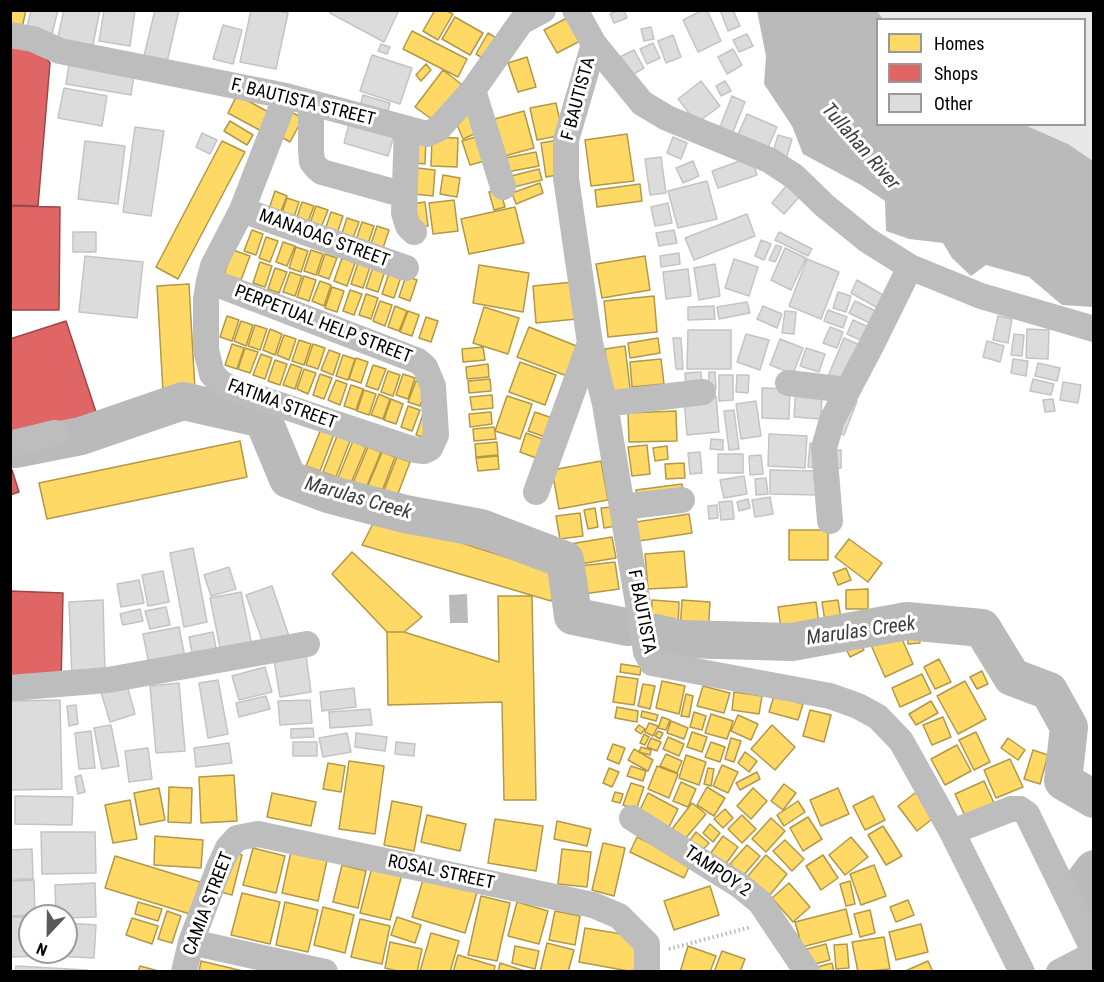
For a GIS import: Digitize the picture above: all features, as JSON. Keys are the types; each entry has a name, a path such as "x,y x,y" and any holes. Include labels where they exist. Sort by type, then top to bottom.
{"street":[{"name":"F. BAUTISTA STREET","path":"10,35 33,39 60,51 286,96 427,134 438,129 473,90 521,22 543,10"},
{"path":"575,10 594,44 642,103 667,118 769,160 795,177 825,206 867,240 910,267 981,296 1094,329"},
{"name":"F BAUTISTA","path":"594,44 566,140 566,178 590,343 605,404 646,652 652,663 831,696 858,706 878,717 901,741 952,832 1022,972"},
{"path":"473,90 503,187"},
{"name":"FATIMA STREET","path":"286,96 242,210 213,266 206,299 206,350 212,374 232,389 415,450 424,451 430,448"},
{"path":"311,103 310,150 312,162 317,168 322,172 394,192"},
{"path":"407,129 404,213 408,226 414,232"},
{"name":"MANAOAG STREET","path":"242,210 406,268"},
{"path":"830,521 824,448 832,420 910,267"},
{"name":"PERPETUAL HELP STREET","path":"209,282 418,361 425,367 433,386 436,435 430,448"},
{"path":"536,492 590,343"},
{"path":"788,383 847,390"},
{"path":"605,404 703,392"},
{"path":"10,444 55,433"},
{"path":"622,507 682,500"},
{"path":"10,688 108,680 307,644"},
{"path":"952,832 1011,809 1020,809 1027,814 1090,943 1091,951 1086,958 1059,972"},
{"name":"TAMPOY 2","path":"632,818 739,885 760,902 807,972"},
{"name":"ROSAL STREET","path":"237,838 258,834 593,905 619,916 644,953"},
{"name":"CAMIA STREET","path":"184,972 191,942 218,870 228,848 237,838"},
{"path":"191,942 326,972"}],"path":[{"path":"644,953 774,921"}],"shaded area":[{"path":"877,11 1093,11 1093,161 1068,144 1027,126 1086,126 1086,18 882,18"}],"water":[{"name":"Tullahan River","path":"757,11 877,11 882,18 876,18 876,126 1027,126 1068,144 1093,161 1093,307 1062,305 1029,277 986,265 971,276 952,258 943,243 909,239 886,231 885,201 861,185 803,154 792,126 764,84 766,56"},
{"path":"467,594 468,623 450,623 449,595"}],"building: Homes":[{"path":"10,10 26,10 21,33 10,30"},
{"path":"435,10 445,10 453,14 438,40 423,31"},
{"path":"455,17 483,33 470,55 442,39"},
{"path":"567,18 580,41 557,53 544,30"},
{"path":"412,31 467,59 458,77 403,49"},
{"path":"488,33 501,41 489,62 476,54"},
{"path":"527,57 536,87 518,92 508,63"},
{"path":"426,64 431,70 421,81 416,75"},
{"path":"443,70 465,87 437,123 415,107"},
{"path":"237,95 274,115 265,133 228,113"},
{"path":"556,103 563,135 537,140 530,108"},
{"path":"289,111 303,118 290,142 276,134"},
{"path":"524,111 534,148 501,157 491,120"},
{"path":"471,113 479,132 463,139 455,120"},
{"path":"230,121 253,135 247,145 224,131"},
{"path":"627,134 634,181 591,186 585,140"},
{"path":"479,136 488,160 470,165 462,141"},
{"path":"416,137 426,137 425,164 415,163"},
{"path":"432,137 458,138 457,167 431,166"},
{"path":"558,140 563,174 546,177 541,143"},
{"path":"222,141 245,152 178,279 156,267"},
{"path":"536,152 539,166 507,172 505,158"},
{"path":"408,167 435,170 433,196 405,193"},
{"path":"539,169 542,180 514,187 511,176"},
{"path":"443,175 460,178 457,197 440,194"},
{"path":"540,183 543,193 516,204 512,193"},
{"path":"640,184 642,201 597,207 595,190"},
{"path":"500,189 505,207 494,210 489,192"},
{"path":"275,191 287,196 279,216 268,212"},
{"path":"287,198 299,202 292,223 280,218"},
{"path":"454,200 458,231 433,234 429,203"},
{"path":"302,202 314,206 306,227 295,223"},
{"path":"425,202 428,226 413,227 411,204"},
{"path":"316,206 328,210 320,230 309,226"},
{"path":"515,207 524,243 469,254 461,219"},
{"path":"331,212 343,216 336,237 324,233"},
{"path":"347,218 359,222 351,243 340,239"},
{"path":"362,222 374,226 367,247 355,243"},
{"path":"377,226 389,230 382,251 370,247"},
{"path":"252,230 263,234 256,255 244,251"},
{"path":"266,237 278,241 270,262 259,258"},
{"path":"283,242 295,246 287,266 276,262"},
{"path":"296,247 308,251 301,272 289,268"},
{"path":"233,250 250,256 241,280 224,274"},
{"path":"311,250 323,254 316,275 304,271"},
{"path":"325,254 337,258 329,279 318,275"},
{"path":"645,256 650,290 602,298 596,264"},
{"path":"342,258 355,263 347,286 334,281"},
{"path":"260,262 272,266 265,287 253,283"},
{"path":"358,263 370,267 363,288 351,284"},
{"path":"479,265 529,273 523,312 473,303"},
{"path":"373,267 385,271 378,292 366,288"},
{"path":"275,268 287,272 279,293 268,289"},
{"path":"290,272 302,276 295,296 283,292"},
{"path":"389,273 401,277 394,298 382,294"},
{"path":"304,276 316,280 309,301 297,297"},
{"path":"406,276 417,280 410,301 399,297"},
{"path":"320,281 331,285 324,306 312,301"},
{"path":"574,282 577,319 536,323 533,286"},
{"path":"189,284 195,390 163,392 157,286"},
{"path":"332,287 344,291 337,312 325,308"},
{"path":"350,290 362,294 354,315 343,311"},
{"path":"366,294 378,298 371,319 359,315"},
{"path":"654,296 657,332 608,337 604,301"},
{"path":"380,301 392,305 385,326 373,321"},
{"path":"395,306 407,311 399,331 388,327"},
{"path":"484,307 519,318 508,354 473,343"},
{"path":"408,311 419,315 412,336 400,332"},
{"path":"227,316 239,320 232,341 220,337"},
{"path":"426,317 438,321 431,342 419,338"},
{"path":"241,321 253,325 246,346 234,341"},
{"path":"255,325 267,329 260,350 248,346"},
{"path":"529,327 579,347 567,376 517,357"},
{"path":"270,329 282,334 275,355 263,350"},
{"path":"284,335 296,339 289,360 277,355"},
{"path":"658,338 660,353 630,358 628,343"},
{"path":"299,340 311,344 304,365 292,361"},
{"path":"232,344 244,348 237,369 225,365"},
{"path":"313,344 325,348 318,369 306,365"},
{"path":"625,346 631,396 612,399 605,349"},
{"path":"483,347 485,360 463,362 462,349"},
{"path":"245,348 258,352 250,373 238,369"},
{"path":"329,350 340,354 333,375 321,370"},
{"path":"261,354 272,358 265,379 253,375"},
{"path":"343,355 355,359 348,380 336,376"},
{"path":"356,358 368,362 361,383 349,379"},
{"path":"661,359 664,384 632,387 630,362"},
{"path":"275,360 287,364 280,385 268,381"},
{"path":"520,362 556,375 545,405 509,392"},
{"path":"291,364 302,368 295,389 283,385"},
{"path":"488,364 489,377 467,379 466,367"},
{"path":"373,365 386,369 378,390 366,386"},
{"path":"304,369 316,373 308,394 297,389"},
{"path":"388,371 400,375 393,396 381,392"},
{"path":"320,374 332,378 324,399 313,395"},
{"path":"403,374 415,378 408,399 396,395"},
{"path":"490,379 491,391 469,393 468,381"},
{"path":"336,380 347,384 340,405 328,400"},
{"path":"416,381 427,385 420,406 408,402"},
{"path":"351,385 363,389 356,410 344,406"},
{"path":"364,390 376,394 369,415 357,411"},
{"path":"379,394 390,399 383,419 371,415"},
{"path":"492,395 493,408 472,410 470,397"},
{"path":"507,396 532,404 520,439 495,431"},
{"path":"391,399 403,404 396,424 384,420"},
{"path":"408,406 420,410 412,431 401,427"},
{"path":"676,411 677,441 629,442 628,413"},
{"path":"491,412 492,424 470,427 469,414"},
{"path":"535,412 572,425 566,444 528,431"},
{"path":"423,414 429,417 422,437 416,435"},
{"path":"494,427 496,439 474,441 473,429"},
{"path":"321,429 334,434 320,471 306,466"},
{"path":"526,433 564,447 558,466 520,452"},
{"path":"337,436 350,441 336,477 323,472"},
{"path":"240,441 247,477 47,519 39,483"},
{"path":"353,441 366,447 351,483 338,478"},
{"path":"497,442 498,455 476,457 475,444"},
{"path":"647,445 650,474 632,476 628,447"},
{"path":"667,446 668,459 655,461 653,448"},
{"path":"368,447 381,452 366,488 353,483"},
{"path":"382,452 395,457 381,494 367,488"},
{"path":"498,456 499,469 478,471 476,458"},
{"path":"397,457 410,462 396,499 383,493"},
{"path":"601,461 608,500 559,509 552,470"},
{"path":"684,463 685,478 666,479 665,464"},
{"path":"682,484 684,497 638,503 636,490"},
{"path":"613,507 616,526 604,528 601,508"},
{"path":"595,508 598,527 588,529 584,510"},
{"path":"580,513 583,536 560,539 556,516"},
{"path":"689,514 692,533 639,541 636,522"},
{"path":"377,516 559,574 551,601 362,545"},
{"path":"789,530 828,530 828,560 789,560"},
{"path":"612,537 616,558 574,565 570,544"},
{"path":"849,539 882,563 868,582 835,557"},
{"path":"684,551 687,587 648,589 645,554"},
{"path":"352,552 422,617 404,632 387,632 332,574"},
{"path":"615,562 619,589 584,594 580,566"},
{"path":"846,568 851,580 838,585 833,573"},
{"path":"868,589 868,609 846,609 846,590"},
{"path":"498,596 532,596 536,800 504,800 502,702 388,705 387,632 404,632 499,662"},
{"path":"652,600 679,602 678,630 651,628"},
{"path":"682,600 710,602 708,634 680,632"},
{"path":"838,600 842,625 826,628 822,602"},
{"path":"816,602 820,632 782,636 778,607"},
{"path":"918,627 920,643 908,644 907,628"},
{"path":"899,632 913,664 885,677 871,645"},
{"path":"857,636 864,650 850,657 843,643"},
{"path":"939,659 951,682 935,689 924,667"},
{"path":"621,664 641,667 640,675 620,672"},
{"path":"982,671 988,684 977,689 970,677"},
{"path":"922,674 931,693 900,707 892,688"},
{"path":"617,676 638,679 634,705 613,702"},
{"path":"662,681 685,686 679,714 656,708"},
{"path":"965,681 986,719 958,734 937,696"},
{"path":"643,684 655,686 650,709 638,706"},
{"path":"703,686 730,693 724,713 697,706"},
{"path":"734,692 762,696 759,714 732,710"},
{"path":"686,694 693,696 689,717 681,716"},
{"path":"774,696 803,704 798,720 769,712"},
{"path":"931,701 938,713 916,725 909,714"},
{"path":"617,707 638,711 637,722 615,718"},
{"path":"810,710 831,715 824,742 803,736"},
{"path":"642,711 658,715 656,721 641,717"},
{"path":"694,712 706,716 702,730 690,727"},
{"path":"711,714 733,721 727,739 705,733"},
{"path":"738,715 758,724 751,740 731,731"},
{"path":"662,717 670,720 666,730 658,728"},
{"path":"943,717 951,737 932,745 923,725"},
{"path":"671,721 688,728 684,739 667,733"},
{"path":"649,723 658,726 653,736 645,732"},
{"path":"639,725 645,729 641,734 635,730"},
{"path":"772,725 795,747 775,770 751,749"},
{"path":"658,731 663,733 660,739 655,736"},
{"path":"692,732 707,737 702,752 687,747"},
{"path":"976,732 990,762 974,770 959,740"},
{"path":"644,734 649,737 645,745 640,743"},
{"path":"668,737 684,744 679,756 663,749"},
{"path":"651,738 661,742 657,751 647,747"},
{"path":"731,738 741,741 734,762 725,759"},
{"path":"1008,738 1025,750 1018,760 1001,748"},
{"path":"711,742 725,747 720,762 705,757"},
{"path":"613,744 625,748 619,764 607,759"},
{"path":"957,745 971,771 945,785 931,759"},
{"path":"641,747 651,750 650,755 639,752"},
{"path":"634,749 653,760 648,771 628,760"},
{"path":"1033,750 1048,755 1040,784 1024,779"},
{"path":"745,752 757,761 749,772 738,763"},
{"path":"666,754 682,761 677,773 660,766"},
{"path":"686,755 706,762 699,785 679,778"},
{"path":"1010,759 1023,787 996,798 984,770"},
{"path":"349,761 384,766 375,834 339,829"},
{"path":"328,763 345,766 341,792 323,789"},
{"path":"722,765 738,772 728,793 713,786"},
{"path":"631,766 646,771 643,781 627,776"},
{"path":"657,766 678,774 669,798 648,789"},
{"path":"609,768 619,772 612,787 603,783"},
{"path":"708,768 714,769 711,786 704,784"},
{"path":"757,772 760,779 740,790 736,783"},
{"path":"234,775 237,821 201,823 199,777"},
{"path":"984,781 994,803 965,816 955,794"},
{"path":"681,782 696,789 688,807 673,801"},
{"path":"631,783 644,787 636,810 623,805"},
{"path":"784,784 796,793 783,810 771,801"},
{"path":"169,787 192,788 191,823 168,822"},
{"path":"707,787 725,798 714,816 697,805"},
{"path":"159,788 165,820 140,825 134,793"},
{"path":"753,788 767,801 751,819 737,806"},
{"path":"838,788 849,814 821,826 810,800"},
{"path":"919,790 937,815 917,831 898,806"},
{"path":"615,792 623,794 620,803 612,801"},
{"path":"272,793 316,802 311,826 267,817"},
{"path":"648,793 678,809 668,829 638,814"},
{"path":"873,796 885,820 865,830 853,806"},
{"path":"130,800 137,839 113,843 105,805"},
{"path":"392,801 422,807 414,851 384,845"},
{"path":"798,801 805,812 784,826 777,815"},
{"path":"692,803 706,814 685,839 672,829"},
{"path":"725,809 733,818 723,828 714,819"},
{"path":"427,815 466,824 460,851 421,842"},
{"path":"742,815 756,829 742,843 728,829"},
{"path":"808,817 822,839 803,851 790,828"},
{"path":"771,818 785,831 766,852 752,839"},
{"path":"495,819 543,826 536,871 488,863"},
{"path":"557,821 591,829 587,846 554,839"},
{"path":"710,824 720,833 713,842 703,833"},
{"path":"883,826 902,856 886,865 868,835"},
{"path":"696,832 709,843 700,853 688,843"},
{"path":"155,836 203,840 201,868 154,865"},
{"path":"723,836 738,847 725,865 710,854"},
{"path":"637,837 691,863 684,878 630,852"},
{"path":"851,837 868,857 845,875 829,855"},
{"path":"785,840 804,859 792,871 773,851"},
{"path":"603,843 625,848 614,896 592,890"},
{"path":"747,845 760,856 743,876 730,864"},
{"path":"292,847 328,856 318,901 282,893"},
{"path":"253,848 285,856 276,893 243,885"},
{"path":"562,849 591,852 587,887 558,884"},
{"path":"228,851 242,855 232,895 217,891"},
{"path":"766,855 787,874 769,896 747,877"},
{"path":"823,855 838,878 821,890 806,866"},
{"path":"115,856 200,882 190,914 105,888"},
{"path":"342,865 366,871 358,908 333,902"},
{"path":"874,865 886,896 861,905 850,874"},
{"path":"372,867 402,874 390,920 360,913"},
{"path":"425,873 478,889 465,933 412,917"},
{"path":"850,881 855,904 846,906 840,884"},
{"path":"789,883 810,907 793,922 772,898"},
{"path":"710,886 719,915 674,930 664,901"},
{"path":"242,893 280,902 270,944 231,935"},
{"path":"481,896 510,903 497,961 468,955"},
{"path":"908,900 914,915 896,922 890,907"},
{"path":"138,902 162,909 158,921 135,914"},
{"path":"285,902 318,910 308,952 276,945"},
{"path":"517,902 548,911 539,944 508,936"},
{"path":"323,907 354,915 345,953 314,945"},
{"path":"846,909 852,934 802,947 795,922"},
{"path":"870,910 875,933 860,937 854,914"},
{"path":"167,911 181,916 172,943 158,939"},
{"path":"555,911 580,916 575,945 549,940"},
{"path":"397,917 421,925 415,943 391,935"},
{"path":"132,918 158,926 152,944 126,935"},
{"path":"360,919 390,926 382,964 351,957"},
{"path":"921,924 928,952 896,960 889,932"},
{"path":"585,928 640,937 634,972 579,962"},
{"path":"431,933 459,941 450,972 420,971"},
{"path":"884,937 890,969 858,972 852,942"},
{"path":"390,942 422,949 417,972 401,972 385,968"},
{"path":"547,943 574,950 568,972 540,972"},
{"path":"826,944 830,960 811,965 807,949"},
{"path":"847,944 849,968 836,969 834,945"},
{"path":"515,946 539,951 535,969 512,963"},
{"path":"688,946 716,956 710,972 680,972"},
{"path":"722,951 745,959 740,972 714,972"},
{"path":"458,955 495,966 494,972 453,972"},
{"path":"201,961 243,971 243,972 199,972"},
{"path":"928,961 933,972 903,972"},
{"path":"500,963 528,972 498,972"},
{"path":"832,963 834,972 814,972 814,968"},
{"path":"140,966 162,972 138,972"}],"building: Shops":[{"path":"10,41 37,46 50,63 38,206 10,205"},
{"path":"10,206 60,207 59,310 10,310"},
{"path":"66,321 97,415 10,435 10,339"},
{"path":"12,470 19,492 10,495 10,471"},
{"path":"10,591 63,593 61,684 10,683"}],"building: Other":[{"path":"31,10 58,10 52,34 27,28"},
{"path":"64,10 100,10 91,54 56,46"},
{"path":"104,10 135,10 130,46 99,41"},
{"path":"155,10 179,10 167,62 144,56"},
{"path":"251,10 276,10 288,13 276,69 240,62"},
{"path":"332,10 399,10 384,42 330,13"},
{"path":"624,10 627,18 614,23 610,14"},
{"path":"707,10 721,41 698,52 683,20"},
{"path":"720,10 733,10 740,26 728,31"},
{"path":"223,25 242,30 233,64 213,59"},
{"path":"651,27 654,39 644,41 641,29"},
{"path":"747,34 753,46 739,52 733,40"},
{"path":"673,35 681,57 666,63 658,41"},
{"path":"653,43 660,58 647,64 640,49"},
{"path":"381,44 390,47 387,54 378,51"},
{"path":"733,49 742,65 727,74 718,57"},
{"path":"634,50 644,68 630,76 620,57"},
{"path":"372,55 412,68 400,104 360,91"},
{"path":"69,64 134,76 131,95 66,84"},
{"path":"701,81 720,106 697,123 678,99"},
{"path":"725,81 731,91 721,96 716,86"},
{"path":"64,88 107,96 102,126 58,118"},
{"path":"363,95 390,103 387,115 360,107"},
{"path":"732,96 745,102 731,137 718,132"},
{"path":"747,114 777,127 766,152 736,139"},
{"path":"350,120 395,133 388,156 344,143"},
{"path":"135,127 164,131 151,216 123,212"},
{"path":"202,133 217,140 210,154 196,147"},
{"path":"778,135 792,139 786,159 772,156"},
{"path":"673,137 687,143 681,159 667,153"},
{"path":"85,141 125,146 118,204 78,199"},
{"path":"661,157 666,193 650,195 645,159"},
{"path":"751,157 757,175 718,188 712,171"},
{"path":"693,161 699,176 683,183 676,168"},
{"path":"707,181 717,219 678,228 668,191"},
{"path":"787,185 800,196 784,214 772,203"},
{"path":"668,203 672,223 655,226 651,207"},
{"path":"747,214 755,236 694,260 685,238"},
{"path":"674,230 677,243 659,246 656,233"},
{"path":"73,232 96,232 96,252 73,252"},
{"path":"779,232 812,249 808,256 775,240"},
{"path":"761,240 771,244 764,260 755,256"},
{"path":"776,245 782,247 775,262 769,260"},
{"path":"785,248 806,258 791,290 771,280"},
{"path":"679,253 680,264 661,267 660,256"},
{"path":"85,256 143,262 137,318 79,312"},
{"path":"734,259 758,267 749,296 725,288"},
{"path":"807,259 839,272 821,319 789,306"},
{"path":"715,264 720,296 699,300 694,268"},
{"path":"688,269 691,296 666,299 663,272"},
{"path":"857,280 885,296 878,308 851,293"},
{"path":"838,292 851,296 846,312 833,308"},
{"path":"855,301 882,314 876,326 849,313"},
{"path":"747,302 750,313 719,319 717,307"},
{"path":"714,306 715,319 688,320 688,307"},
{"path":"763,306 782,314 777,328 757,319"},
{"path":"828,310 847,317 843,328 824,321"},
{"path":"785,311 796,312 794,334 782,333"},
{"path":"998,316 1012,319 1008,343 993,340"},
{"path":"853,320 873,329 867,343 847,334"},
{"path":"830,327 843,332 837,348 823,343"},
{"path":"1027,329 1049,330 1048,359 1026,358"},
{"path":"688,330 731,330 731,369 687,369"},
{"path":"746,334 769,340 760,370 737,362"},
{"path":"1014,334 1024,335 1022,356 1011,355"},
{"path":"673,338 681,338 683,369 676,369"},
{"path":"844,338 862,346 846,386 827,379"},
{"path":"780,339 803,348 793,374 770,365"},
{"path":"987,341 1004,346 1000,362 983,357"},
{"path":"806,348 825,354 819,372 800,366"},
{"path":"1013,359 1028,361 1026,376 1011,373"},
{"path":"1038,363 1060,368 1057,381 1035,376"},
{"path":"701,372 702,386 686,387 685,373"},
{"path":"709,372 715,372 716,389 709,389"},
{"path":"719,375 733,375 733,400 719,401"},
{"path":"737,375 749,375 748,393 736,392"},
{"path":"1033,379 1054,384 1051,395 1030,391"},
{"path":"1063,382 1081,385 1078,403 1060,400"},
{"path":"796,386 822,387 821,419 794,417"},
{"path":"762,388 790,389 789,419 762,418"},
{"path":"716,396 719,432 687,435 684,399"},
{"path":"847,397 857,401 844,435 833,430"},
{"path":"1053,399 1055,411 1045,412 1043,400"},
{"path":"756,401 761,436 741,439 736,404"},
{"path":"734,410 739,449 729,450 724,411"},
{"path":"769,434 807,436 805,468 768,466"},
{"path":"711,439 723,440 723,450 710,449"},
{"path":"810,443 823,444 821,468 808,467"},
{"path":"830,450 841,450 841,468 829,468"},
{"path":"700,452 702,473 690,474 688,453"},
{"path":"718,454 743,454 743,473 718,473"},
{"path":"761,455 763,474 750,475 749,456"},
{"path":"770,470 819,471 819,495 770,494"},
{"path":"744,476 747,494 724,498 720,480"},
{"path":"766,478 768,494 756,495 755,479"},
{"path":"770,497 773,514 755,517 752,500"},
{"path":"748,499 750,508 739,511 737,502"},
{"path":"732,501 734,519 721,520 719,502"},
{"path":"717,505 718,518 709,519 708,506"},
{"path":"193,548 207,622 184,627 170,553"},
{"path":"229,567 236,589 211,596 204,575"},
{"path":"163,571 169,602 148,606 142,575"},
{"path":"139,580 144,603 121,607 117,584"},
{"path":"272,586 291,642 266,651 246,595"},
{"path":"241,592 252,646 221,652 210,598"},
{"path":"103,600 105,673 72,678 69,602"},
{"path":"166,607 170,625 150,629 145,611"},
{"path":"140,609 143,621 123,625 120,614"},
{"path":"179,627 186,663 150,669 143,634"},
{"path":"213,632 218,659 194,663 189,637"},
{"path":"306,655 311,692 280,697 274,660"},
{"path":"265,667 272,692 239,700 232,676"},
{"path":"218,680 228,734 208,738 199,683"},
{"path":"126,682 135,714 110,722 100,689"},
{"path":"179,683 185,751 156,753 150,686"},
{"path":"354,688 356,707 322,711 320,692"},
{"path":"266,696 270,709 239,717 236,703"},
{"path":"60,700 62,789 11,790 10,701"},
{"path":"310,700 312,723 280,725 278,701"},
{"path":"76,705 78,724 69,726 67,706"},
{"path":"370,709 372,725 330,728 329,712"},
{"path":"111,725 119,766 102,769 94,728"},
{"path":"313,728 314,737 291,738 291,729"},
{"path":"91,731 95,768 79,769 75,733"},
{"path":"347,733 351,752 323,757 319,738"},
{"path":"356,733 387,737 385,751 355,747"},
{"path":"293,742 317,742 317,756 293,756"},
{"path":"396,742 415,744 414,756 395,754"},
{"path":"229,743 232,763 196,767 194,748"},
{"path":"148,748 152,779 129,782 125,751"},
{"path":"81,775 85,792 78,794 75,777"},
{"path":"15,796 73,797 72,825 15,824"},
{"path":"41,832 95,832 96,873 42,874"},
{"path":"32,849 33,879 10,879 10,850"},
{"path":"34,880 35,904 18,904 18,916 10,916 10,881"},
{"path":"95,883 96,917 78,918 78,904 56,904 55,885"},
{"path":"10,917 18,917 18,957 10,957"},
{"path":"78,924 96,925 94,958 78,957"},
{"path":"16,966 87,970 86,972 15,972"}],"waterway":[{"name":"Marulas Creek","path":"15,449 81,436 183,401 263,419 288,479 328,494 405,514 481,528 565,560 573,616 627,627"},
{"name":"Marulas Creek","path":"656,633 682,639 792,642 907,621 982,628 1012,677 1049,691 1069,727 1063,781 1094,799"},
{"name":"Marulas Creek","path":"1094,869 1085,881 1094,905"}]}
